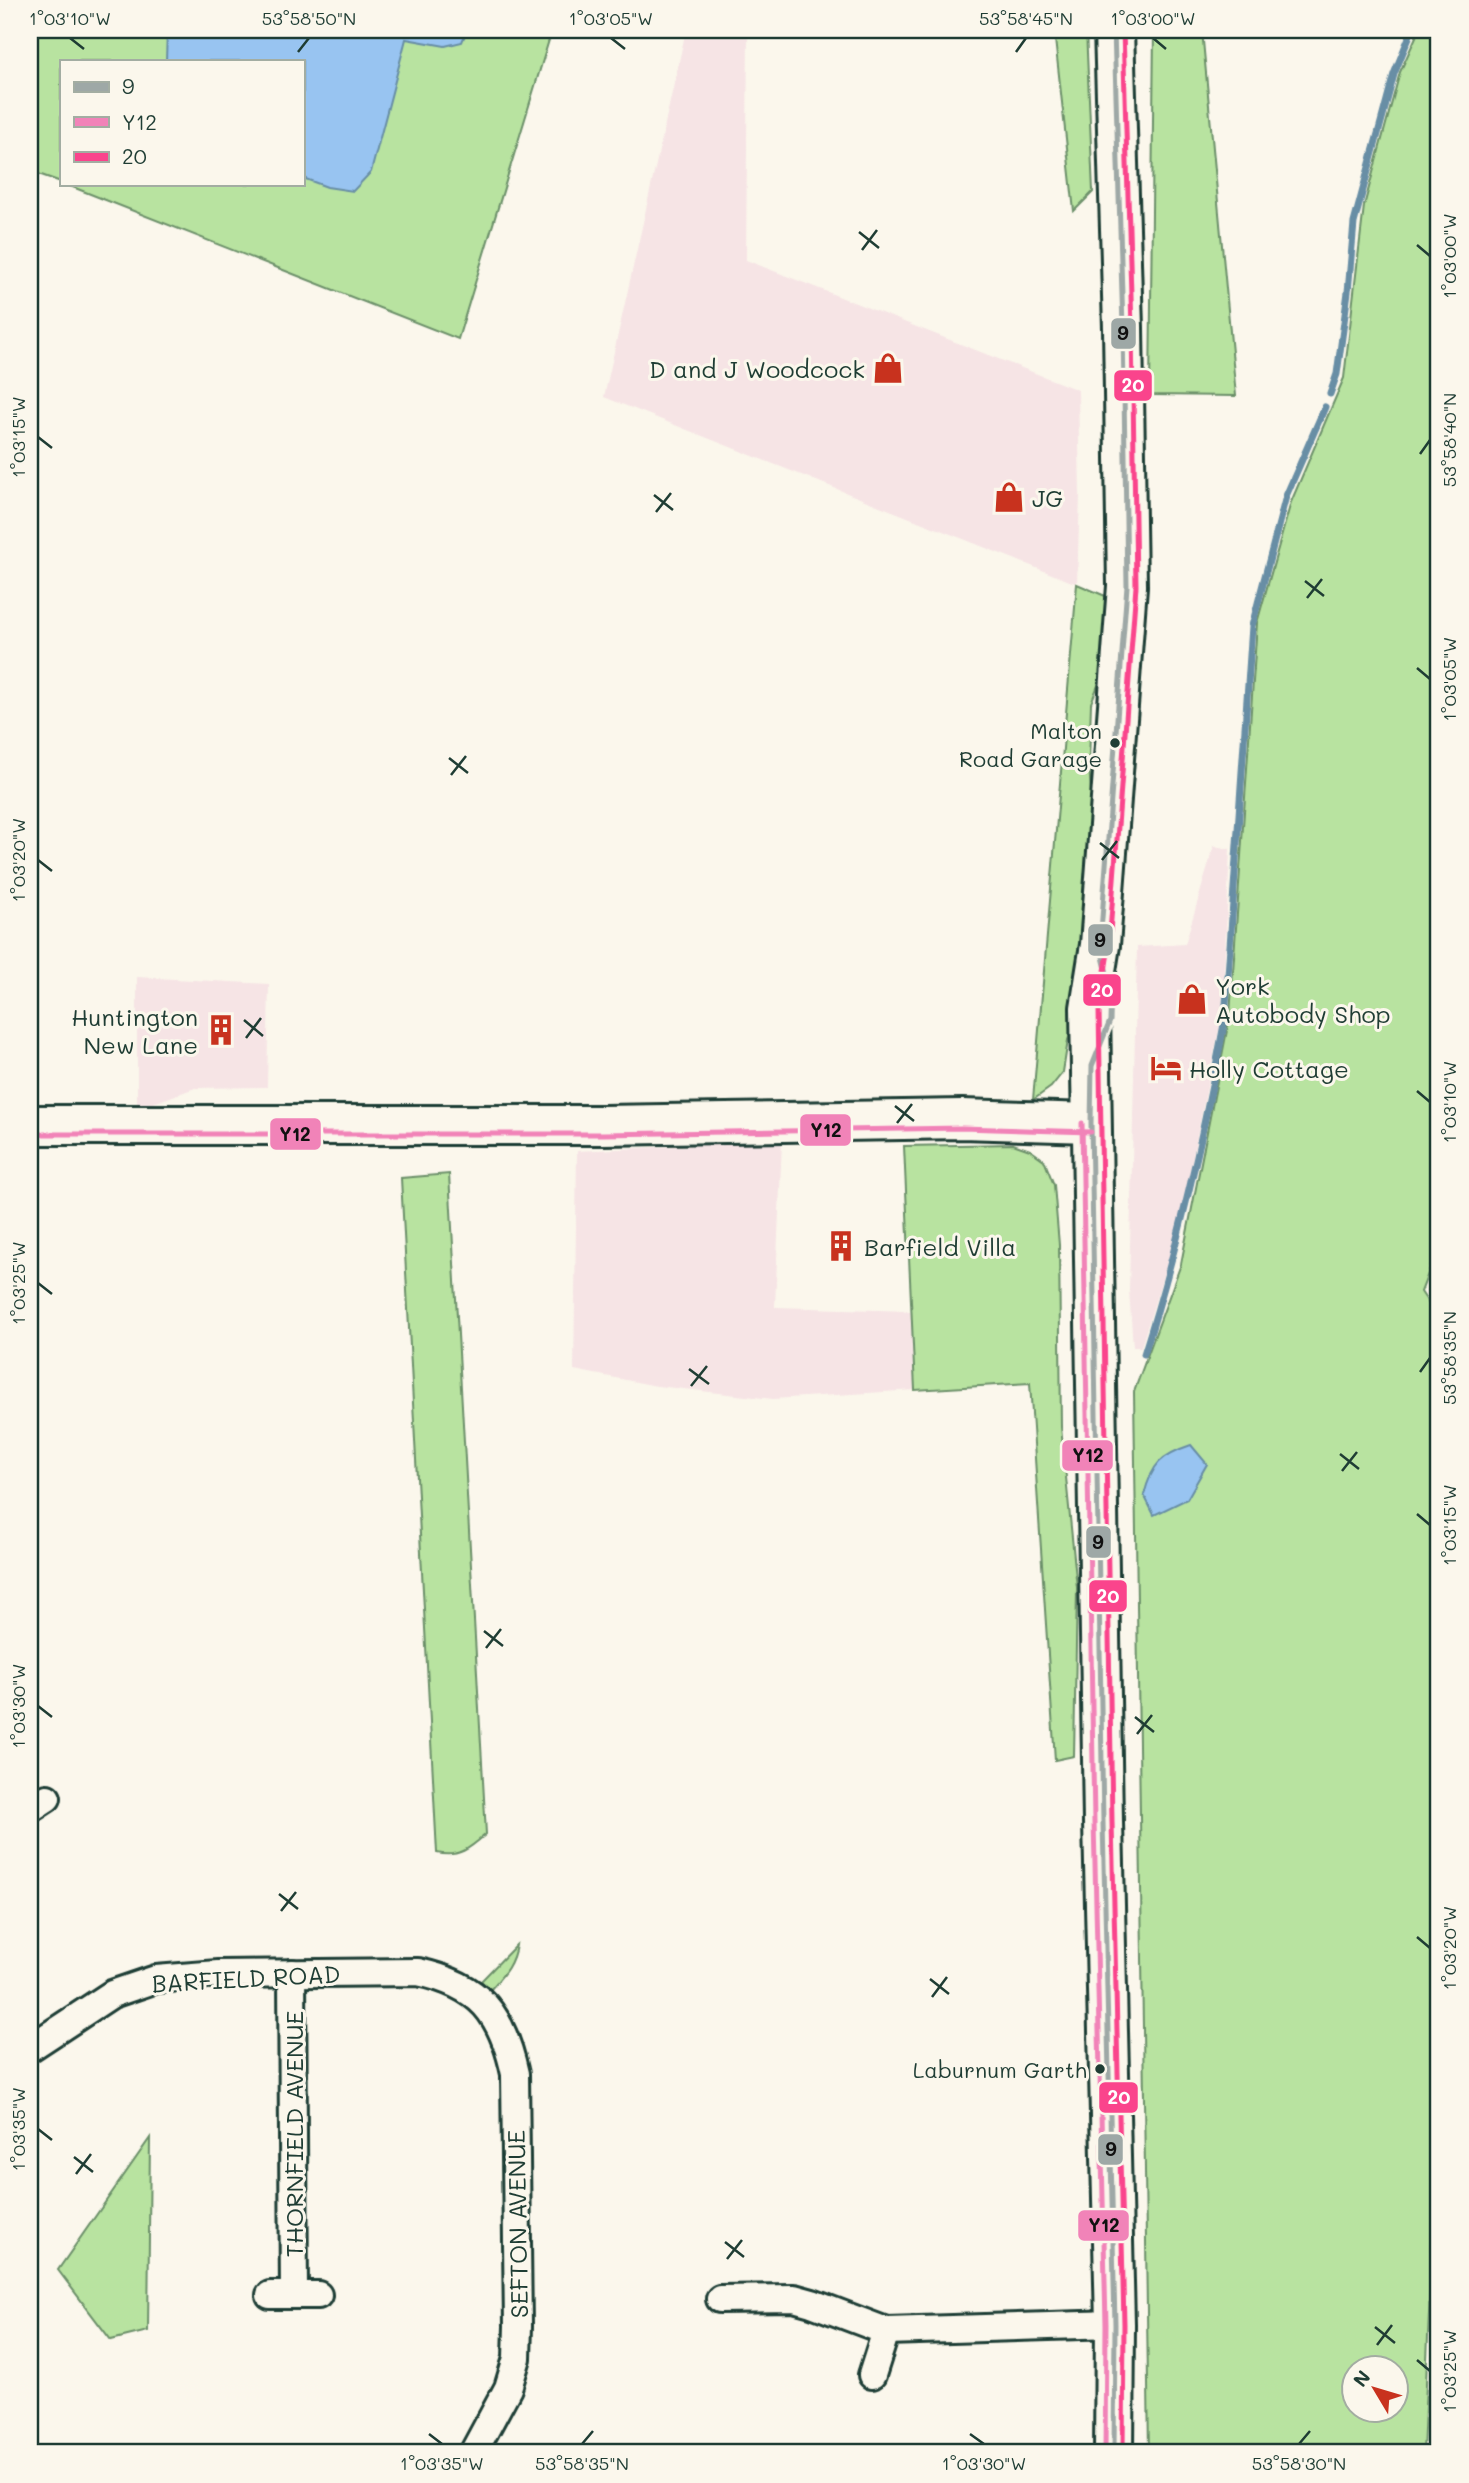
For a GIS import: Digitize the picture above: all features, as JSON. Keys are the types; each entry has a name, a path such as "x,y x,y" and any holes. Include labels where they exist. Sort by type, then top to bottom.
{"main road":[{"path":"1114,30 1127,586 1100,945 1090,1008 1103,1822 1115,2324 1114,2453"},
{"path":"30,1125 603,1125 962,1119 1091,1123"}],"street":[{"name":"BARFIELD ROAD","path":"30,2048 93,2004 135,1984 177,1976 418,1972 458,1984 475,1996"},
{"name":"THORNFIELD AVENUE","path":"292,1973 294,2295"},
{"name":"SEFTON AVENUE","path":"473,2453 508,2388 517,2358 518,2326 515,2074 503,2031 495,2017 475,1996"},
{"path":"720,2299 794,2298 886,2331 1115,2324"},
{"path":"872,2375 886,2331"}],"shaded area":[{"path":"686,30 748,30 746,260 1078,390 1080,496 1077,584 604,397"},
{"path":"1214,846 1230,849 1222,1015 1179,1225 1141,1347 1133,1347 1129,1290 1137,947 1185,944"},
{"path":"137,977 269,984 267,1087 195,1088 137,1109"},
{"path":"782,1141 775,1307 911,1311 915,1390 773,1399 657,1386 574,1370 577,1151"}],"green space":[{"path":"30,30 552,30 458,339 70,186 304,186 304,60 60,60 60,182 30,171"},
{"path":"1054,30 1086,30 1093,192 1074,211"},
{"path":"1154,30 1202,30 1236,396 1150,395"},
{"path":"1419,30 1439,30 1439,1245 1421,1292 1439,1319 1439,2080 1423,2453 1149,2453 1134,1392 1181,1264 1230,1015 1257,623 1291,502 1344,378 1364,206 1400,72"},
{"path":"1077,584 1110,598 1108,660 1091,703 1089,762 1093,827 1082,1002 1068,1040 1063,1072 1051,1087 1033,1100"},
{"path":"1013,1144 1030,1150 1044,1160 1054,1185 1059,1245 1061,1427 1077,1588 1074,1756 1055,1760 1030,1383 915,1390 904,1146"},
{"path":"449,1174 486,1834 464,1851 445,1854 437,1853 401,1178"},
{"path":"516,1945 510,1964 490,1990 481,1981"},
{"path":"150,2138 148,2331 111,2340 58,2270"}],"water":[{"path":"167,30 467,30 462,42 445,46 406,39 371,172 353,191 327,187 304,178 304,60 166,60"},
{"path":"1191,1445 1207,1464 1187,1499 1154,1515 1144,1495 1154,1468 1165,1457"}],"waterway":[{"path":"1330,394 1337,374 1354,223 1394,74 1412,30"},
{"path":"1144,1354 1190,1188 1225,1019 1252,626 1286,496 1325,407"}],"transit line":[{"name":"9","path":"1114,30 1127,586 1100,945 1111,989 1110,1021 1092,1066 1091,1123 1115,2324 1114,2453"},
{"name":"20","path":"1123,30 1136,586 1109,946 1099,1009 1112,1822 1124,2324 1123,2453"},
{"name":"Y12","path":"1082,1123 1106,2324 1105,2453"},
{"name":"Y12","path":"30,1134 603,1134 962,1128 1091,1132"}],"place":[{"name":"D and J Woodcock","path":"888,368"},
{"name":"JG","path":"1009,497"},
{"name":"Malton Road Garage","path":"1115,743"},
{"name":"York Autobody Shop","path":"1192,999"},
{"name":"Huntington New Lane","path":"221,1030"},
{"name":"Holly Cottage","path":"1166,1068"},
{"name":"Barfield Villa","path":"841,1246"},
{"name":"Laburnum Garth","path":"1100,2069"}]}
